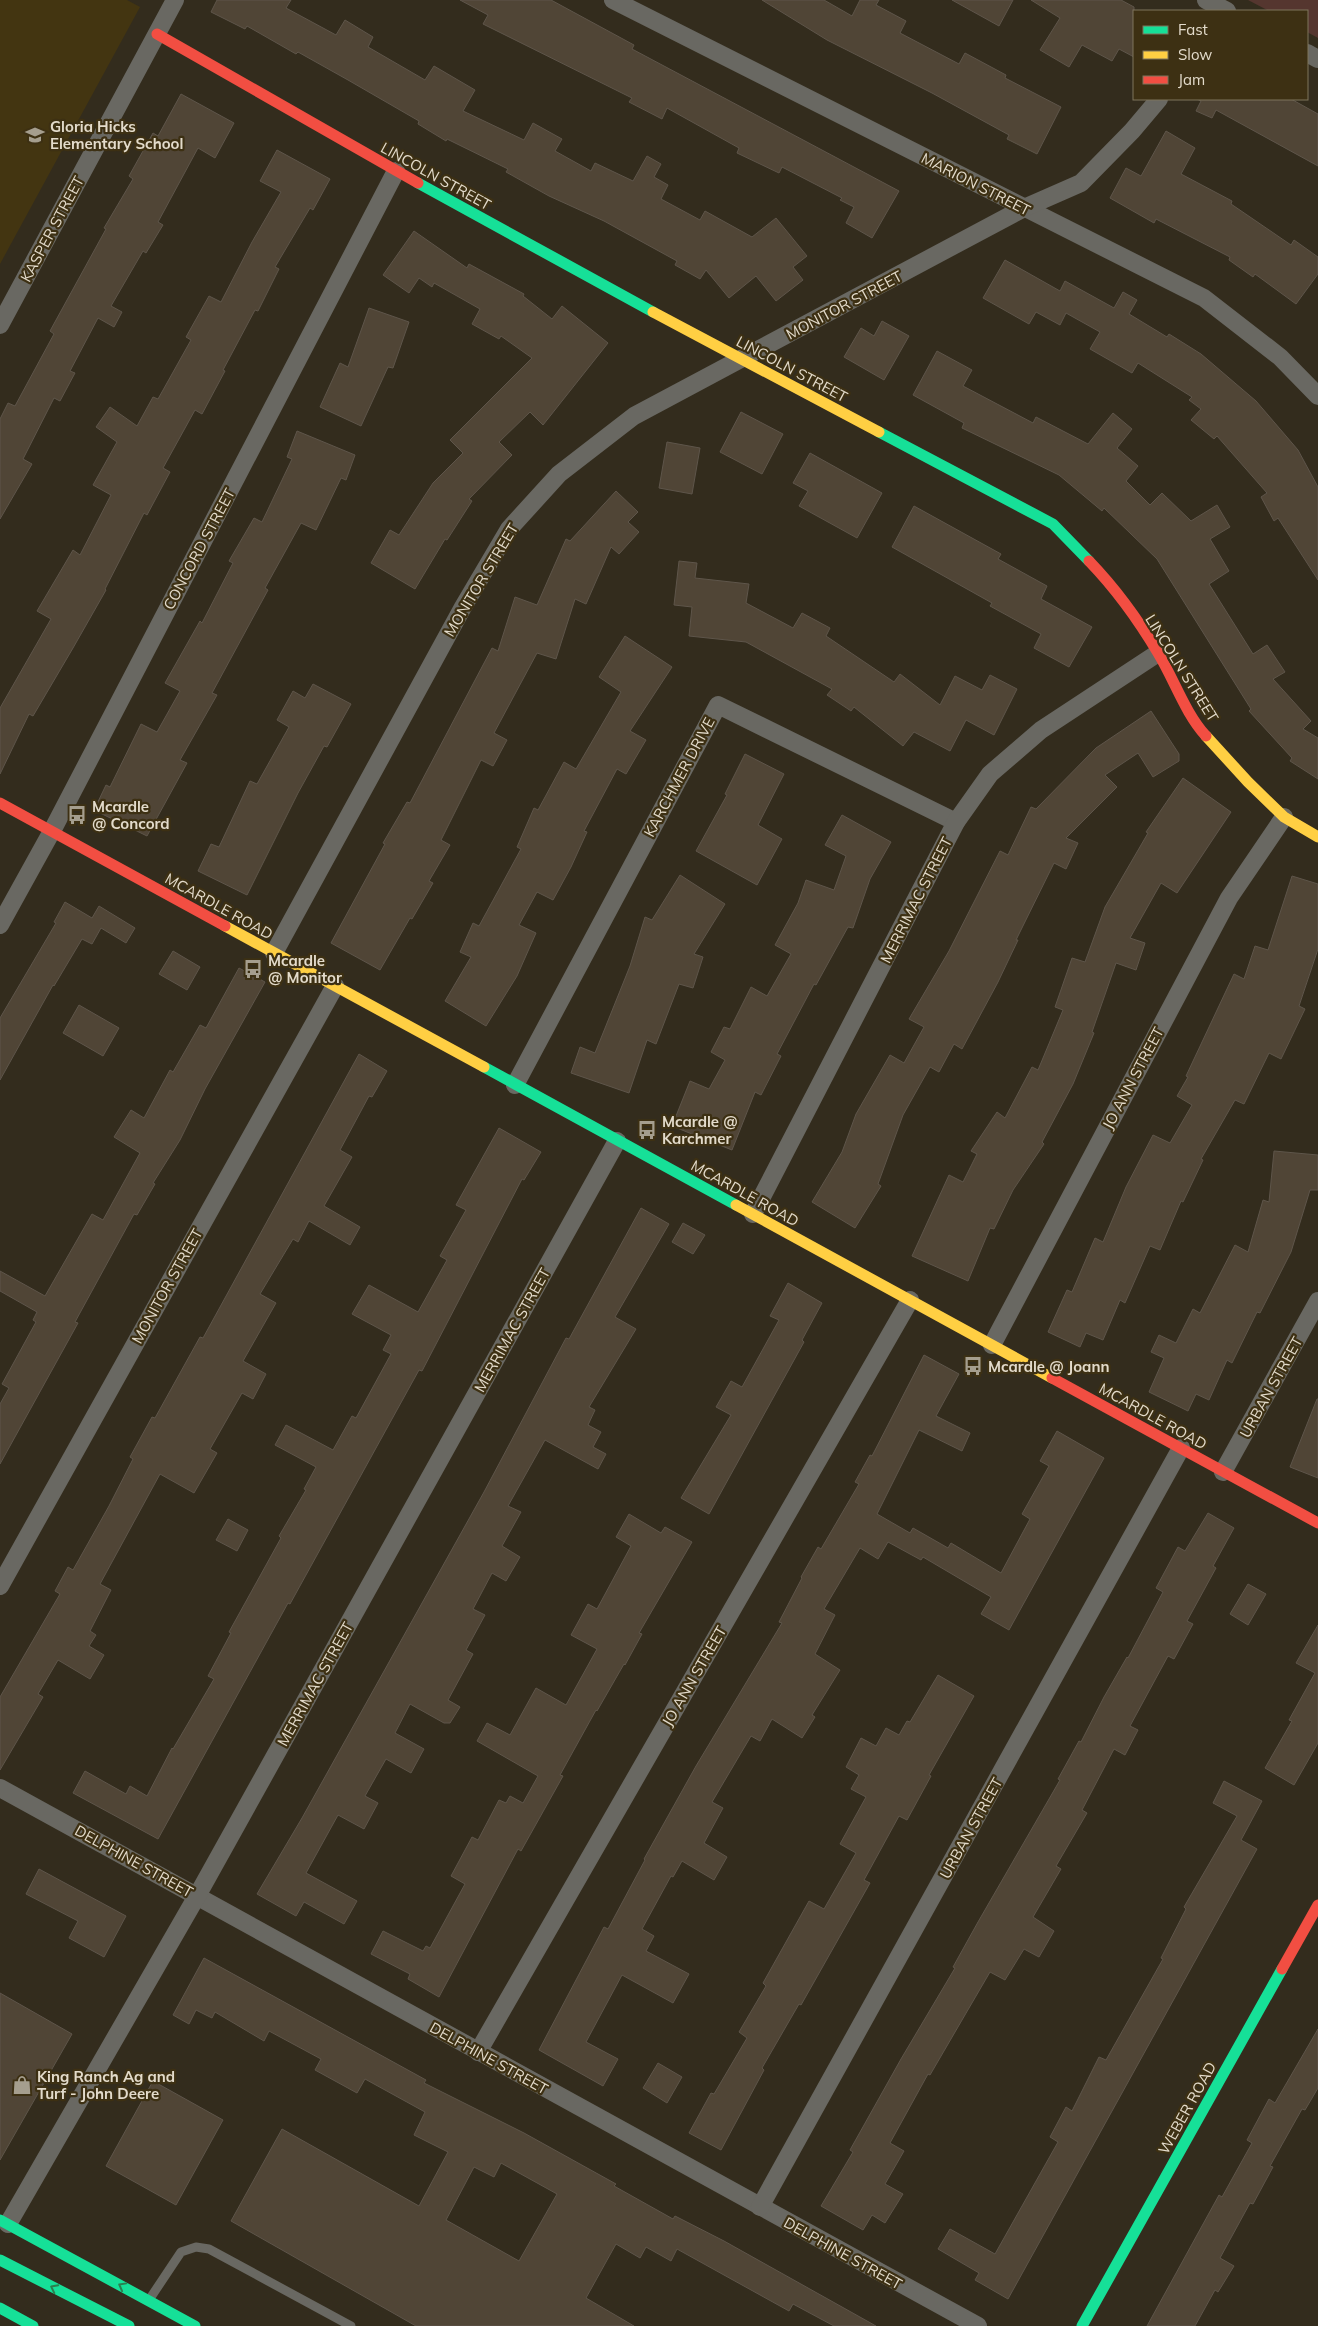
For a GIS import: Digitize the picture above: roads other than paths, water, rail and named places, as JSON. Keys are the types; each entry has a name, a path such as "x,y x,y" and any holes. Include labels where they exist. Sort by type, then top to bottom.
{"main road":[{"name":"LINCOLN STREET","path":"156,34 396,171 741,360 1003,496 1052,524 1107,580 1158,653 1196,724 1248,782 1284,817 1318,837"},
{"name":"MCARDLE ROAD","path":"0,803 1318,1523"},
{"name":"WEBER ROAD","path":"1082,2326 1318,1905"},
{"path":"4,2222 195,2326"},
{"path":"0,2260 129,2326"},
{"path":"0,2308 33,2326"}],"street":[{"name":"KASPER STREET","path":"2,317 175,0"},
{"name":"MARION STREET","path":"614,0 1204,298 1280,357 1318,396"},
{"name":"MONITOR STREET","path":"274,953 463,607 509,529 559,474 634,416 1024,208 1081,183 1158,100"},
{"name":"CONCORD STREET","path":"0,926 52,832 396,171"},
{"name":"MERRIMAC STREET","path":"753,1214 956,822 990,774 1041,730 1158,653"},
{"name":"KARCHMER DRIVE","path":"515,1085 718,705 956,822"},
{"name":"JO ANN STREET","path":"992,1345 1229,898 1284,817"},
{"name":"MONITOR STREET","path":"0,1586 335,986"},
{"name":"MERRIMAC STREET","path":"4,2222 197,1896 617,1141"},
{"name":"JO ANN STREET","path":"478,2052 910,1300"},
{"name":"URBAN STREET","path":"1223,1472 1318,1302"},
{"name":"URBAN STREET","path":"760,2207 1181,1448"},
{"name":"DELPHINE STREET","path":"0,1788 978,2326"}],"lane":[{"path":"149,2301 181,2252 196,2246 210,2249 351,2326"}],"place":[{"name":"Gloria Hicks Elementary School","path":"35,135"},
{"name":"Mcardle @ Concord","path":"77,815"},
{"name":"Mcardle @ Monitor","path":"253,969"},
{"name":"Mcardle @ Karchmer","path":"647,1130"},
{"name":"Mcardle @ Joann","path":"973,1366"},
{"name":"King Ranch Ag and Turf - John Deere","path":"22,2085"}]}
